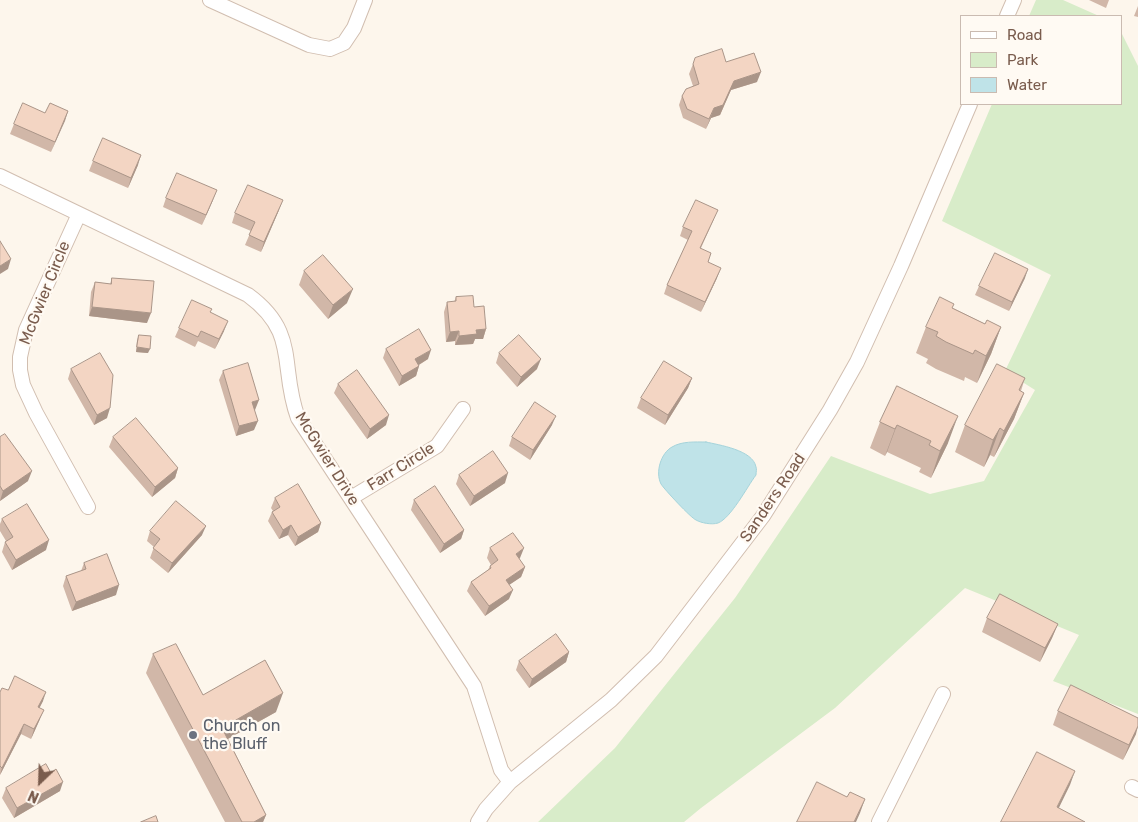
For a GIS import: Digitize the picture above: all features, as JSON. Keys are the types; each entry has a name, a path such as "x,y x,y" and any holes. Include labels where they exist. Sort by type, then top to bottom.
{"street":[{"path":"210,0 309,45 330,49 344,43 354,28 365,0"},
{"path":"1007,15 1014,0"},
{"name":"Sanders Road","path":"478,822 486,809 510,782 611,700 656,656 763,516 830,410 857,362 901,266 970,105"},
{"name":"McGwier Drive","path":"0,176 248,295 263,306 282,334 286,352 290,394 298,418 474,686 502,770 510,782"},
{"name":"McGwier Circle","path":"79,214 26,330 22,344 20,370 28,398 88,507"},
{"name":"Farr Circle","path":"352,498 437,446 463,409"},
{"path":"879,822 942,694"}],"green space":[{"path":"1036,0 1063,0 1097,15 1029,15"},
{"path":"1123,36 1138,66 1138,714 1053,681 1079,635 965,588 835,708 684,822 538,822 615,748 735,598 831,456 930,494 984,481 1035,390 1005,371 1051,275 942,221 992,105 1123,105"}],"water":[{"path":"706,442 742,452 754,461 756,469 756,475 733,509 723,520 716,524 704,523 693,518 663,487 659,479 660,463 668,450 684,443"}],"building":[{"path":"722,49 726,62 754,53 761,72 734,81 723,105 714,108 709,119 687,109 682,96 686,89 699,84 693,64 695,58"},
{"path":"23,103 45,113 50,103 68,111 55,142 14,124"},
{"path":"103,138 141,155 131,178 93,161"},
{"path":"177,173 217,190 206,215 166,198"},
{"path":"248,185 283,200 264,242 249,235 255,222 235,213"},
{"path":"696,200 718,210 700,248 711,253 708,262 721,268 705,302 667,285 692,231 683,227"},
{"path":"0,241 11,259 0,266"},
{"path":"995,253 1028,269 1012,302 979,286"},
{"path":"323,255 353,289 333,305 304,271"},
{"path":"112,278 154,281 151,313 92,307 95,282 111,284"},
{"path":"473,296 474,307 484,306 486,329 476,330 477,334 459,336 459,331 450,332 447,302 456,301 456,297"},
{"path":"940,297 954,304 952,308 985,324 987,320 1001,327 986,356 975,350 973,354 946,342 936,336 938,332 926,327"},
{"path":"192,300 212,309 210,312 228,321 219,339 201,331 198,337 179,328"},
{"path":"419,329 431,350 415,359 419,366 402,376 386,349"},
{"path":"139,335 151,336 150,349 137,347"},
{"path":"519,335 541,359 521,377 499,353"},
{"path":"100,353 113,375 110,408 97,415 71,369"},
{"path":"664,361 692,378 668,415 641,398"},
{"path":"248,363 259,400 252,402 258,421 239,426 223,371"},
{"path":"997,364 1025,378 1019,390 1024,393 1004,431 1000,428 993,440 965,425"},
{"path":"357,370 389,415 370,429 338,384"},
{"path":"897,386 958,416 940,451 929,445 931,441 897,425 895,429 880,422"},
{"path":"535,402 556,416 533,450 512,437"},
{"path":"136,418 178,468 155,487 113,437"},
{"path":"5,434 32,471 3,491 0,486 0,437"},
{"path":"493,451 508,473 474,496 459,475"},
{"path":"298,484 321,523 298,537 291,525 283,530 272,512 280,507 275,498"},
{"path":"435,486 464,530 444,544 414,500"},
{"path":"176,501 206,526 172,563 153,548 160,539 150,531"},
{"path":"27,504 49,540 16,560 5,542 13,537 2,519"},
{"path":"513,533 524,548 516,554 525,567 506,580 513,590 489,606 471,582 491,568 490,566 498,560 490,548"},
{"path":"107,554 119,585 76,602 66,576 86,569 84,563"},
{"path":"1000,594 1058,624 1045,648 987,618"},
{"path":"556,634 569,652 532,679 519,661"},
{"path":"176,644 203,695 265,660 283,693 222,728 266,815 254,822 242,822 153,654"},
{"path":"15,676 46,692 38,707 44,710 34,729 24,724 2,768 0,766 0,692 2,688 8,690"},
{"path":"1071,685 1138,718 1138,726 1129,745 1058,711"},
{"path":"1037,752 1075,771 1057,807 1085,822 1001,822"},
{"path":"46,764 51,773 56,769 63,782 17,808 6,788"},
{"path":"817,782 847,797 850,792 865,799 854,822 797,822"},
{"path":"156,816 158,822 141,822"}],"place":[{"name":"Church on the Bluff","path":"193,735"}]}
